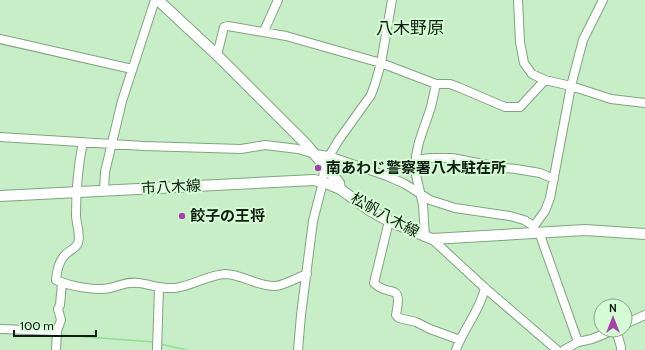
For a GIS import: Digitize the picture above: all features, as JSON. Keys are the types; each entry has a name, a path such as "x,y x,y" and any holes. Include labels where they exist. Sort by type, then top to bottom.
{"main road":[{"name":"松帆八木線","path":"158,0 217,55 315,154 338,183 340,189 369,210 389,221 429,238 453,239 535,230 585,230 645,234"},
{"name":"市八木線","path":"0,196 314,180 340,189"}],"street":[{"path":"104,191 105,172 111,144 132,69 155,0"},
{"path":"264,31 278,0"},
{"path":"298,350 313,221 323,182 324,165 338,141 371,95 381,63 392,0"},
{"path":"518,0 520,42 524,63 532,74 545,80 571,86 611,99 645,103"},
{"path":"535,230 545,211 554,179 571,86 583,40 603,0"},
{"path":"217,55 224,27 228,26 286,36 381,63 436,84 450,84 505,106 520,106 545,80"},
{"path":"0,39 132,69"},
{"path":"436,84 431,107 419,142 416,160 416,175 429,238 557,350"},
{"path":"0,137 144,146 241,149 265,144 298,149 315,154 330,156 387,176 420,193 430,200 455,208 510,216 524,220 535,230 578,342"},
{"path":"83,142 78,164 76,192 78,242 74,248 65,254 61,259 56,280 62,283 95,288 109,288 124,283 139,283 159,288 175,288 226,274 257,283 276,286 307,274"},
{"path":"416,160 430,158 452,158 516,169 540,174 554,179"},
{"path":"389,221 374,283 395,293 398,296 396,315 399,318 416,322 460,340"},
{"path":"56,350 57,331 61,320 58,309 60,305 62,283"},
{"path":"157,350 159,288"},
{"path":"456,350 482,301 485,288"},
{"path":"633,320 645,315"},
{"path":"0,329 57,331"},
{"path":"564,350 578,342 595,338"},
{"path":"618,338 623,349"}],"waterway":[{"path":"60,335 154,342"},
{"path":"160,344 187,350"}],"place":[{"name":"南あわじ警察署八木駐在所","path":"318,168"},
{"name":"餃子の王将","path":"182,216"}],"district":[{"name":"八木野原","path":"410,28"}]}
